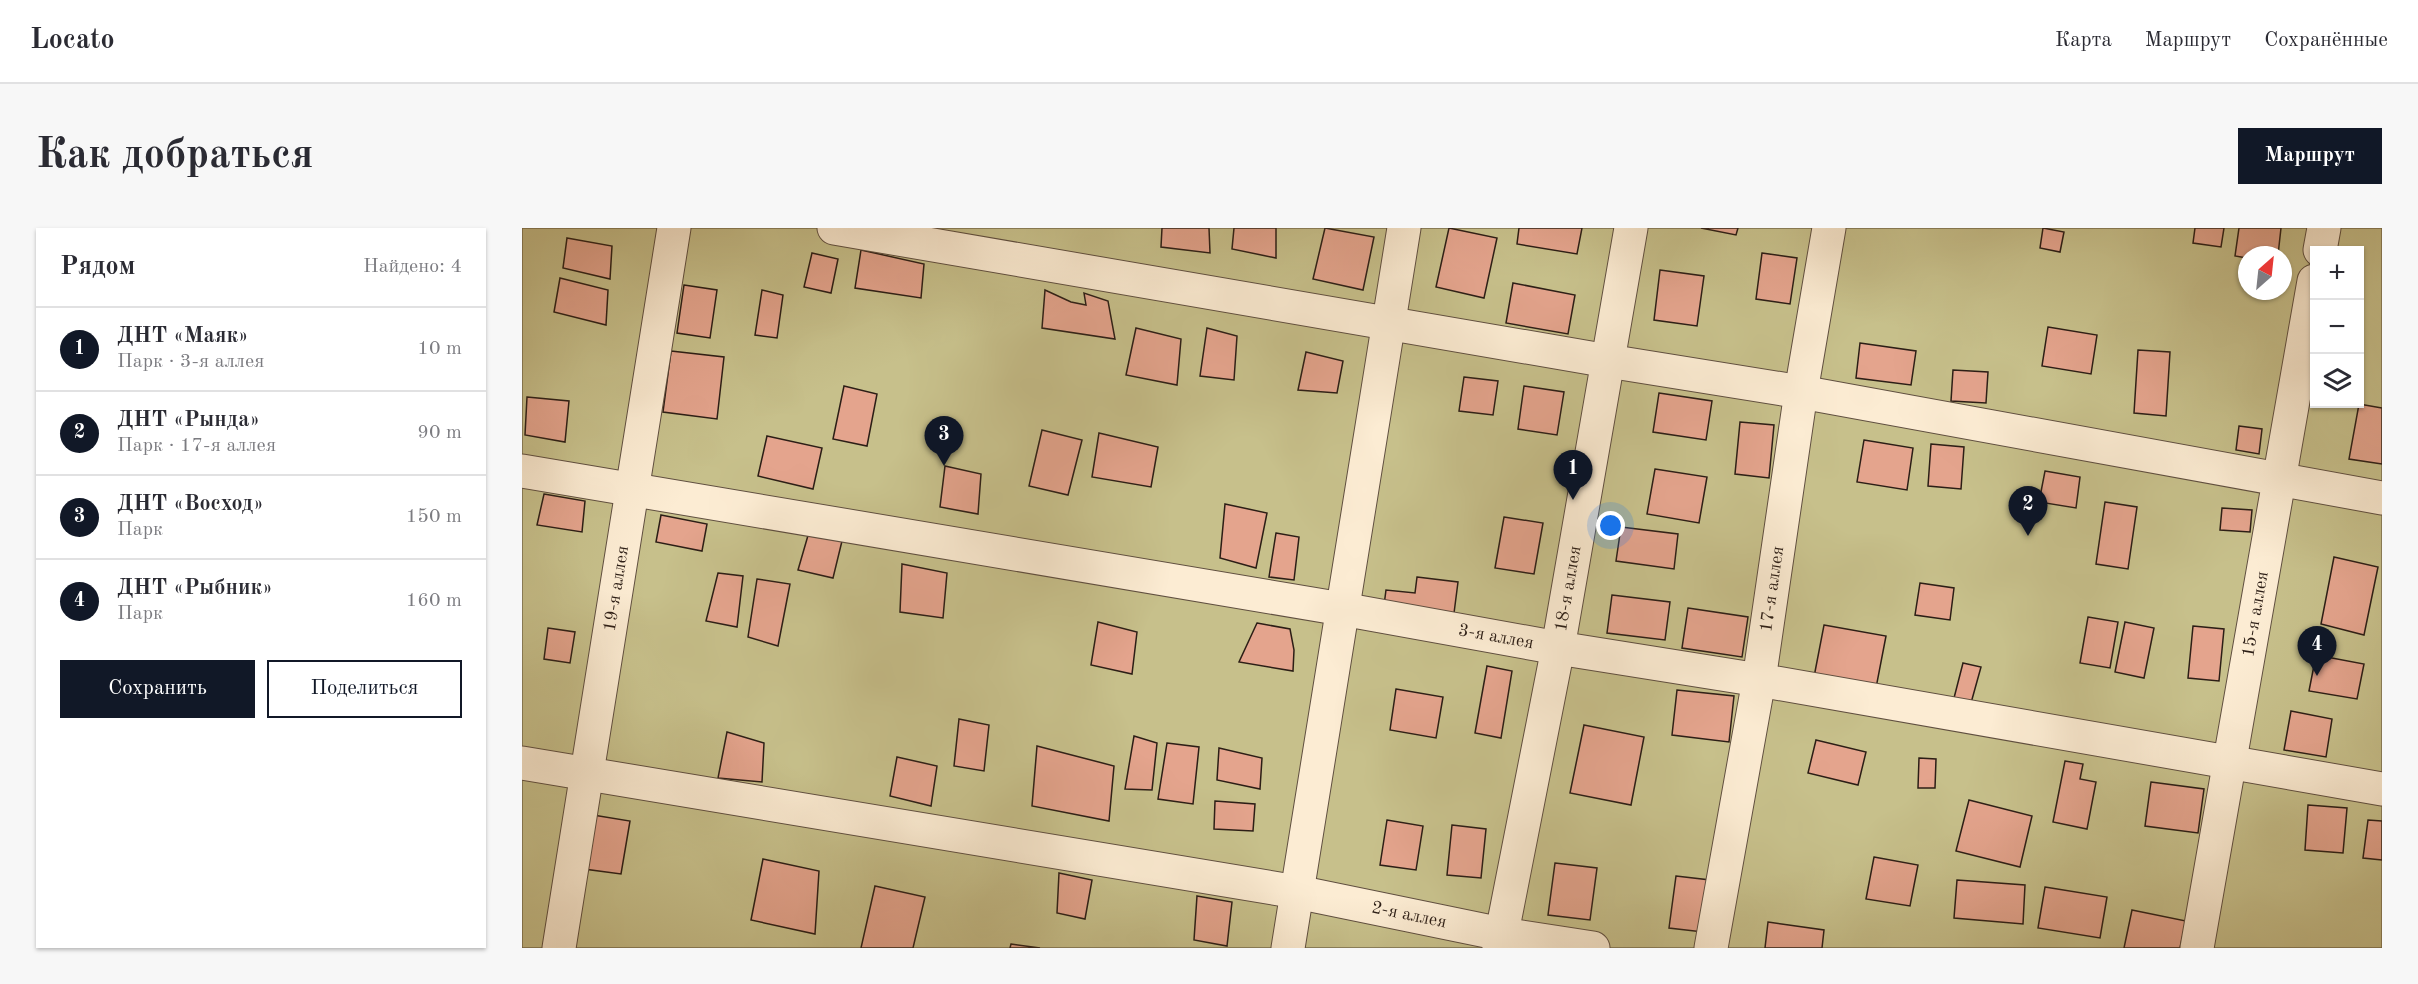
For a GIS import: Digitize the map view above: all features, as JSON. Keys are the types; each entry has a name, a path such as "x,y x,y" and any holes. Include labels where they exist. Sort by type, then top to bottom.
{"street":[{"name":"19-я аллея","path":"559,948 674,228"},
{"path":"834,228 1801,392 2382,498"},
{"path":"1288,948 1404,228"},
{"name":"18-я аллея","path":"1500,941 1558,648 1631,228"},
{"name":"17-я аллея","path":"1712,948 1759,680 1801,392 1829,228"},
{"path":"2321,246 2324,228"},
{"name":"15-я аллея","path":"2197,948 2311,300"},
{"name":"3-я аллея","path":"522,471 1342,609 1558,648 1759,680 2382,789"},
{"name":"2-я аллея","path":"522,763 1297,892 1500,941 1593,948"}],"shaded area":[{"path":"522,228 2382,228 2382,948 522,948"}],"building":[{"path":"1162,228 1209,228 1210,253 1161,247"},
{"path":"1234,228 1276,228 1276,258 1232,249"},
{"path":"1325,228 1374,237 1363,290 1313,279"},
{"path":"1449,228 1497,238 1484,298 1436,287"},
{"path":"1519,228 1582,228 1577,254 1517,244"},
{"path":"1701,228 1738,228 1736,235"},
{"path":"2043,228 2064,232 2060,252 2040,248"},
{"path":"2195,228 2224,228 2221,247 2193,243"},
{"path":"2239,228 2281,228 2279,246 2238,246 2238,256 2235,256"},
{"path":"567,238 612,246 610,279 563,268"},
{"path":"861,250 924,264 921,298 855,288"},
{"path":"812,253 838,259 831,293 804,287"},
{"path":"1762,253 1797,258 1790,304 1756,299"},
{"path":"1660,270 1704,276 1697,326 1654,320"},
{"path":"560,278 608,290 606,325 554,312"},
{"path":"1513,283 1575,295 1568,334 1506,323"},
{"path":"684,285 717,290 710,338 677,333"},
{"path":"762,290 783,295 777,338 755,335"},
{"path":"1045,290 1071,302 1086,305 1084,293 1108,301 1115,339 1042,328"},
{"path":"2048,327 2097,335 2091,374 2042,366"},
{"path":"1136,328 1181,339 1177,385 1126,375"},
{"path":"1207,328 1237,336 1234,380 1200,376"},
{"path":"1860,343 1916,351 1911,385 1856,378"},
{"path":"2138,350 2170,352 2166,416 2134,413"},
{"path":"671,351 724,357 717,419 663,412"},
{"path":"1306,352 1343,361 1337,393 1298,390"},
{"path":"1953,370 1988,372 1986,403 1951,401"},
{"path":"1464,377 1498,381 1493,415 1459,411"},
{"path":"844,386 877,394 867,446 833,439"},
{"path":"1524,386 1564,392 1557,435 1518,429"},
{"path":"1659,393 1712,401 1706,440 1653,432"},
{"path":"527,397 569,401 565,442 525,435"},
{"path":"2364,405 2382,408 2382,464 2349,459 2358,408 2364,408"},
{"path":"1740,422 1774,425 1769,478 1735,474"},
{"path":"2239,426 2262,429 2259,454 2236,450"},
{"path":"1042,430 1082,440 1068,495 1029,486"},
{"path":"1099,433 1158,447 1151,487 1092,477"},
{"path":"767,436 822,448 813,489 758,476"},
{"path":"1864,440 1913,448 1907,490 1857,482"},
{"path":"1931,444 1964,447 1961,489 1928,486"},
{"path":"945,466 981,474 978,514 940,507"},
{"path":"1655,469 1707,477 1699,523 1647,514"},
{"path":"2045,471 2080,477 2076,508 2039,502"},
{"path":"544,494 585,501 582,532 537,525"},
{"path":"2105,502 2137,507 2128,569 2096,564"},
{"path":"1225,504 1267,513 1256,568 1220,558"},
{"path":"2222,508 2252,510 2250,532 2220,530"},
{"path":"661,515 707,524 702,551 656,542"},
{"path":"1504,517 1543,523 1534,574 1495,568"},
{"path":"1621,527 1678,534 1674,569 1616,561"},
{"path":"809,532 842,541 833,578 798,570"},
{"path":"1276,533 1299,537 1294,580 1269,577"},
{"path":"2334,557 2378,567 2364,635 2321,624"},
{"path":"902,564 947,573 943,618 900,612"},
{"path":"718,573 743,576 737,627 706,621"},
{"path":"1417,577 1458,582 1453,621 1383,613 1386,590 1415,593"},
{"path":"757,579 790,584 778,646 748,637"},
{"path":"1920,583 1954,588 1950,620 1915,615"},
{"path":"1612,595 1670,602 1665,640 1607,633"},
{"path":"1688,608 1748,617 1742,657 1682,648"},
{"path":"2088,617 2118,622 2110,668 2080,663"},
{"path":"1098,622 1137,632 1132,674 1091,665"},
{"path":"2125,622 2154,628 2144,678 2115,672"},
{"path":"1257,623 1290,629 1294,650 1293,671 1239,662"},
{"path":"1824,625 1886,636 1876,688 1814,677"},
{"path":"2193,626 2224,629 2219,681 2188,678"},
{"path":"548,628 575,632 570,663 544,659"},
{"path":"2316,655 2364,664 2357,699 2309,691"},
{"path":"1963,663 1981,667 1971,703 1954,698"},
{"path":"1487,666 1512,671 1501,738 1475,733"},
{"path":"1396,689 1443,697 1436,738 1390,730"},
{"path":"1677,690 1734,696 1729,742 1672,735"},
{"path":"2291,711 2332,719 2326,757 2284,750"},
{"path":"959,719 989,725 984,771 954,766"},
{"path":"1584,725 1644,737 1631,805 1570,793"},
{"path":"727,732 764,743 762,782 718,778"},
{"path":"1134,736 1157,743 1152,790 1125,789"},
{"path":"1816,740 1866,752 1858,785 1808,773"},
{"path":"1167,743 1199,747 1193,804 1158,799"},
{"path":"1037,746 1114,766 1109,821 1032,806"},
{"path":"1219,748 1262,758 1260,789 1217,780"},
{"path":"897,757 937,766 931,806 890,796"},
{"path":"1919,758 1936,759 1935,788 1918,788"},
{"path":"2065,761 2083,764 2080,779 2096,782 2087,829 2053,822"},
{"path":"2151,782 2204,789 2198,833 2145,826"},
{"path":"1969,800 2032,816 2020,867 1956,851"},
{"path":"1215,801 1255,804 1253,831 1214,829"},
{"path":"2308,805 2347,808 2343,853 2305,850"},
{"path":"593,815 630,821 621,874 584,869"},
{"path":"1387,820 1423,826 1416,870 1380,865"},
{"path":"2368,820 2382,821 2382,860 2363,858"},
{"path":"1452,825 1486,829 1481,878 1447,875"},
{"path":"1874,857 1918,865 1910,906 1866,899"},
{"path":"763,859 819,871 815,934 751,920"},
{"path":"1555,863 1597,868 1590,920 1548,915"},
{"path":"1059,873 1092,880 1085,919 1057,913"},
{"path":"1676,876 1710,880 1703,932 1669,928"},
{"path":"1957,880 2025,885 2023,924 1954,918"},
{"path":"875,886 925,897 913,948 861,948"},
{"path":"2045,887 2107,897 2100,938 2038,928"},
{"path":"1197,896 1232,902 1227,946 1194,940"},
{"path":"2132,910 2186,921 2180,948 2124,948"},
{"path":"1768,922 1824,930 1822,948 1765,948"},
{"path":"1011,944 1040,948 1010,948"}],"place":[{"name":"ДНТ «Восход»","path":"944,466"},
{"name":"ДНТ «Маяк»","path":"1573,500"},
{"name":"ДНТ «Рында»","path":"2028,536"},
{"name":"ДНТ «Рыбник»","path":"2317,676"}]}
